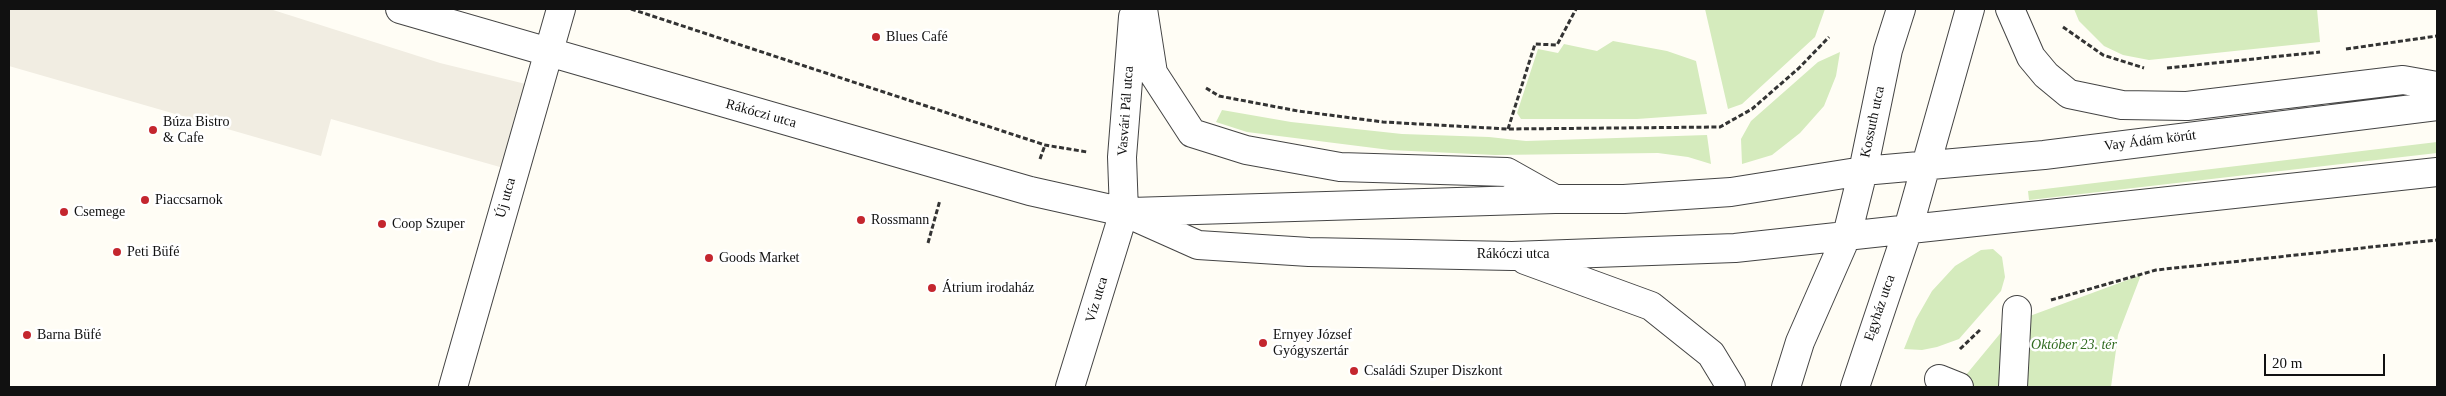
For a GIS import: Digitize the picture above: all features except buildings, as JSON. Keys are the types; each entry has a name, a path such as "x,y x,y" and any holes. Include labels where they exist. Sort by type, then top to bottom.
{"street":[{"name":"Rákóczi utca","path":"400,9 1030,192 1124,212 1198,246 1309,252 1512,256 1735,248 1908,229"},
{"name":"Új utca","path":"453,387 561,9"},
{"name":"Vasvári Pál utca","path":"1124,212 1122,157 1134,9"},
{"path":"1143,9 1153,73 1192,133 1246,150 1340,167 1507,172 1555,199"},
{"name":"Kossuth utca","path":"1847,235 1863,171 1888,50 1901,9"},
{"path":"1970,9 1908,229 2437,172"},
{"path":"2010,9 2031,57 2046,75 2070,94 2122,105 2188,106 2403,80 2437,86"},
{"name":"Vay Ádám körút","path":"1863,171 2044,155 2437,106"},
{"name":"Rákóczi utca","path":"1124,212 1555,199 1624,199 1731,192 1863,171"},
{"name":"Víz utca","path":"1070,387 1124,212"},
{"name":"Egyház utca","path":"1855,387 1908,229"},
{"path":"1786,387 1800,342 1847,235"},
{"path":"1512,256 1651,306 1711,354 1731,387"},
{"path":"2013,387 2017,310"}],"path":[{"path":"631,9 1045,145 1122,157"},
{"path":"1508,129 1535,44 1557,45 1576,9"},
{"path":"2063,27 2103,55 2149,70"},
{"path":"2339,50 2437,36"},
{"path":"1219,96 1298,111 1383,122 1508,129 1720,127 1752,109 1799,68 1829,38"},
{"path":"2158,69 2327,51"},
{"path":"928,243 938,206"},
{"path":"1949,383 1959,350 1974,333 1995,319 2017,310 2156,270 2437,240"}],"green space":[{"path":"1705,9 1825,9 1815,37 1742,104 1728,109"},
{"path":"2074,9 2317,9 2320,42 2149,60 2123,55 2104,46 2079,21"},
{"path":"1613,41 1667,51 1696,61 1707,114 1637,119 1521,119 1517,113 1538,49 1558,53 1564,44 1597,51"},
{"path":"1840,52 1836,76 1824,106 1800,133 1772,155 1742,164 1741,139 1751,121 1818,62"},
{"path":"1222,110 1291,122 1402,134 1489,137 1526,141 1707,135 1711,164 1688,157 1658,153 1495,155 1390,150 1247,132 1216,122"},
{"path":"2437,142 2437,153 2029,200 2028,191"},
{"path":"1993,249 2002,257 2005,277 2001,291 1959,339 1922,350 1904,349 1916,319 1932,291 1955,266 1981,250"},
{"name":"Október 23. tér","path":"2141,275 2118,335 2111,387 1956,387 2008,324"}],"shaded area":[{"path":"9,9 270,9 440,63 538,87 514,171 331,119 321,156 9,66"}],"place":[{"name":"Blues Café","path":"876,37"},
{"name":"Búza Bistro & Cafe","path":"153,130"},
{"name":"Piaccsarnok","path":"145,200"},
{"name":"Csemege","path":"64,212"},
{"name":"Rossmann","path":"861,220"},
{"name":"Coop Szuper","path":"382,224"},
{"name":"Peti Büfé","path":"117,252"},
{"name":"Goods Market","path":"709,258"},
{"name":"Átrium irodaház","path":"932,288"},
{"name":"Barna Büfé","path":"27,335"},
{"name":"Ernyey József Gyógyszertár","path":"1263,343"},
{"name":"Családi Szuper Diszkont","path":"1354,371"}]}
